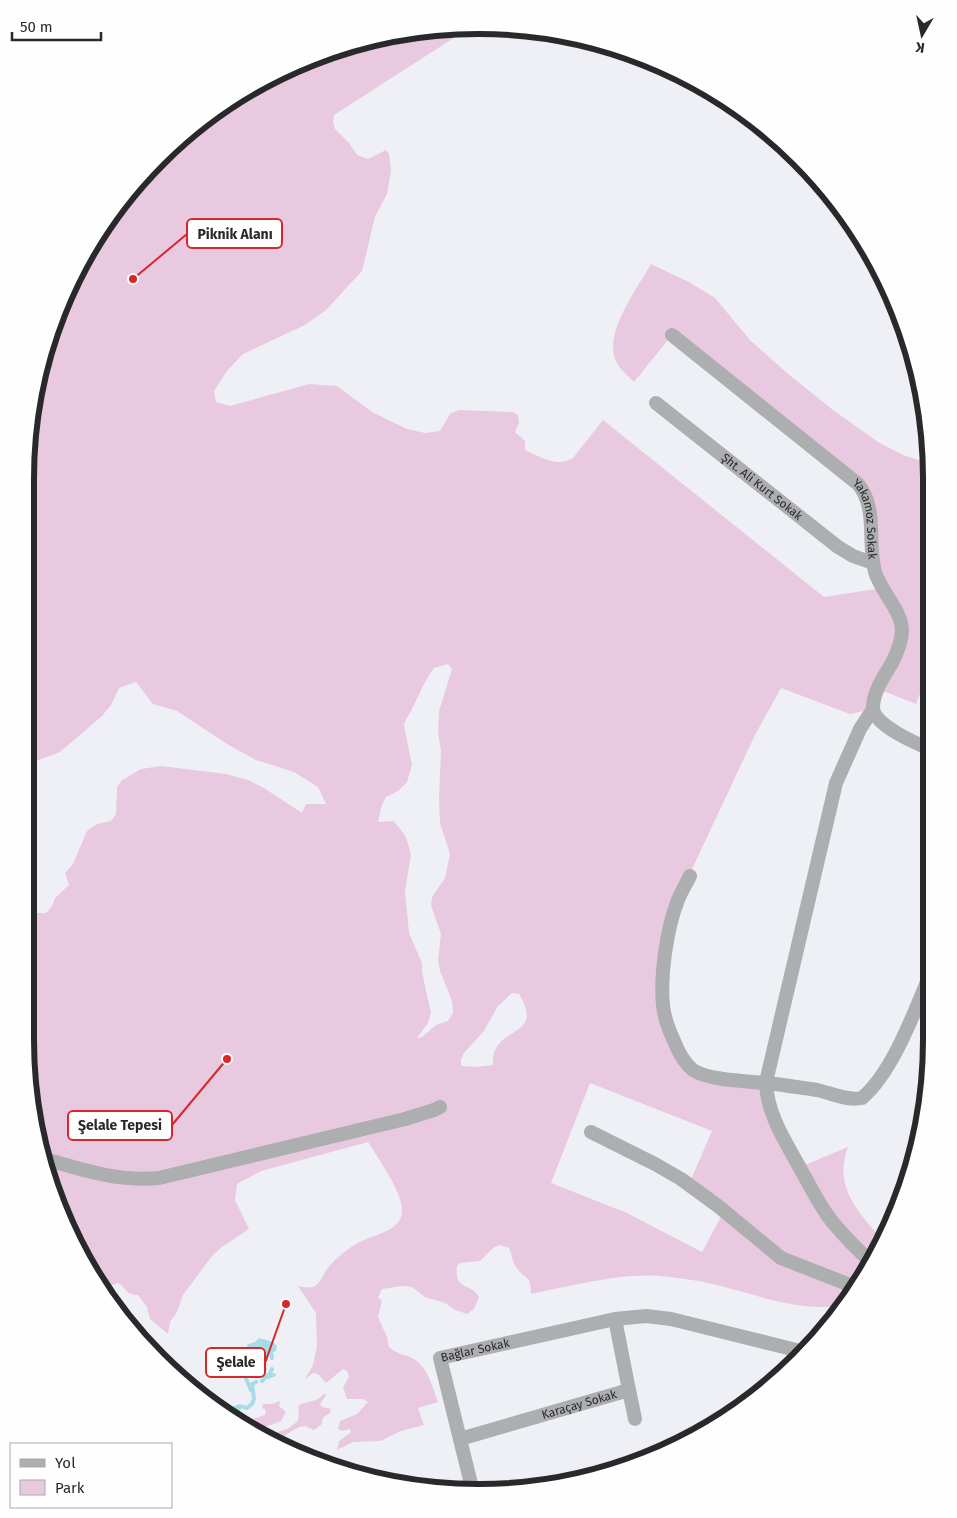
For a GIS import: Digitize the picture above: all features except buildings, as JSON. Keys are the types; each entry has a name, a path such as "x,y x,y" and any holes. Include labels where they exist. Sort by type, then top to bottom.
{"street":[{"name":"Yakamoz Sokak","path":"672,335 858,484 868,499 874,563 882,588 900,620 902,631 897,652 878,689 873,709 860,729 836,782 766,1082"},
{"name":"Şht. Ali Kurt Sokak","path":"656,403 838,547 854,556 874,563"},
{"path":"873,709 878,721 923,745"},
{"path":"690,876 678,899 672,917 662,989 667,1025 686,1063 694,1070 720,1078 766,1082 817,1090 850,1098 862,1098 877,1081 894,1054 923,990"},
{"path":"766,1082 766,1093 777,1125 824,1211 866,1257"},
{"path":"51,1161 115,1178 144,1180 159,1178 404,1119 440,1107"},
{"path":"591,1132 681,1179 718,1206 781,1258 849,1285"},
{"name":"Bağlar Sokak","path":"471,1484 440,1358 615,1319 646,1316 671,1319 797,1350"},
{"name":"Karaçay Sokak","path":"460,1439 629,1390 615,1319"},
{"path":"629,1390 636,1419"}],"green space":[{"path":"459,35 334,115 335,129 349,143 357,155 368,159 386,150 389,154 391,171 387,194 375,217 362,271 326,310 305,325 243,354 227,371 214,391 216,402 230,406 309,384 337,386 372,412 407,429 425,433 440,431 450,414 459,410 513,412 518,415 519,423 515,432 525,441 525,450 555,462 567,461 573,458 603,420 824,597 882,588 868,499 672,335 634,382 619,367 613,350 618,325 630,298 651,264 689,282 715,298 750,340 833,410 878,442 903,455 922,461 923,686 916,704 878,689 873,709 850,714 781,688 755,735 678,899 663,1006 694,1070 766,1082 800,1167 848,1147 844,1161 844,1174 850,1198 878,1235 864,1262 834,1306 828,1307 794,1305 707,1283 660,1276 612,1278 531,1294 530,1283 515,1265 509,1248 500,1245 493,1248 480,1261 460,1263 457,1266 458,1280 464,1286 476,1292 479,1297 474,1309 467,1314 455,1310 445,1303 425,1297 412,1287 402,1286 382,1289 378,1297 382,1301 378,1317 387,1337 389,1347 395,1352 411,1357 419,1363 429,1379 438,1402 418,1408 424,1425 401,1431 380,1441 353,1442 337,1450 339,1441 351,1432 350,1429 342,1431 338,1429 340,1421 357,1414 368,1402 363,1399 347,1399 343,1387 349,1377 347,1371 343,1369 326,1383 318,1374 313,1373 305,1379 313,1365 317,1346 316,1313 298,1286 315,1286 331,1264 343,1253 362,1241 392,1228 401,1217 402,1210 398,1194 389,1175 368,1142 261,1171 237,1184 235,1200 249,1229 212,1256 183,1295 177,1312 170,1322 168,1334 150,1319 147,1307 138,1295 128,1293 118,1283 108,1286 93,1262 68,1210 57,1182 42,1126 35,1069 34,1040 34,913 46,913 52,906 55,898 69,885 65,873 73,864 87,831 97,824 111,821 116,814 117,787 122,780 141,769 161,766 226,774 248,780 264,788 302,813 306,804 326,804 318,787 294,772 256,760 227,744 177,711 153,704 136,682 119,688 111,705 102,716 60,752 34,761 34,478 38,420 42,392 57,336 93,256 126,208 164,164 208,126 256,93 308,68 363,49 392,42","holes":["448,664 452,669 439,711 438,733 441,750 440,823 450,854 445,878 432,897 431,905 441,934 438,960 440,971 452,1001 453,1013 448,1021 436,1025 422,1037 417,1038 428,1023 431,1013 422,972 422,963 409,933 405,891 411,854 406,837 394,821 378,822 386,797 398,791 407,782 412,765 404,725 406,720 434,668","512,993 519,994 526,1009 526,1019 522,1026 500,1043 494,1052 493,1065 461,1066 464,1053 484,1031 498,1006","590,1083 712,1131 689,1184 724,1211 702,1252 627,1213 551,1183"]},
{"path":"324,1394 326,1395 320,1404 322,1407 331,1409 330,1413 323,1418 322,1424 314,1430 305,1426 299,1427 285,1435 284,1439 275,1435 297,1422 299,1405 321,1397"},
{"path":"280,1401 279,1406 286,1412 281,1421 261,1427 250,1421 265,1415 266,1410 262,1408 263,1404 272,1404"}],"water":[{"path":"259,1338 273,1342 277,1346 276,1351 268,1355 258,1350 255,1342"},
{"path":"238,1354 250,1359 267,1374 275,1373 276,1376 268,1379 260,1376 237,1357"}],"waterway":[{"path":"249,1346 256,1344"},
{"path":"250,1350 256,1348"},
{"path":"238,1354 241,1349"},
{"path":"253,1352 258,1350"},
{"path":"254,1361 261,1351"},
{"path":"244,1356 247,1352"},
{"path":"271,1353 272,1358"},
{"path":"266,1359 267,1354"},
{"path":"250,1359 256,1355"},
{"path":"240,1365 242,1360"},
{"path":"269,1375 272,1369"},
{"path":"243,1372 251,1390"},
{"path":"232,1410 240,1406 247,1408 252,1404 254,1399 252,1384 256,1382"},
{"path":"236,1412 240,1407"}],"place":[{"name":"Piknik Alanı","path":"133,279"},
{"name":"Şelale Tepesi","path":"227,1059"},
{"name":"Şelale","path":"286,1304"}]}
